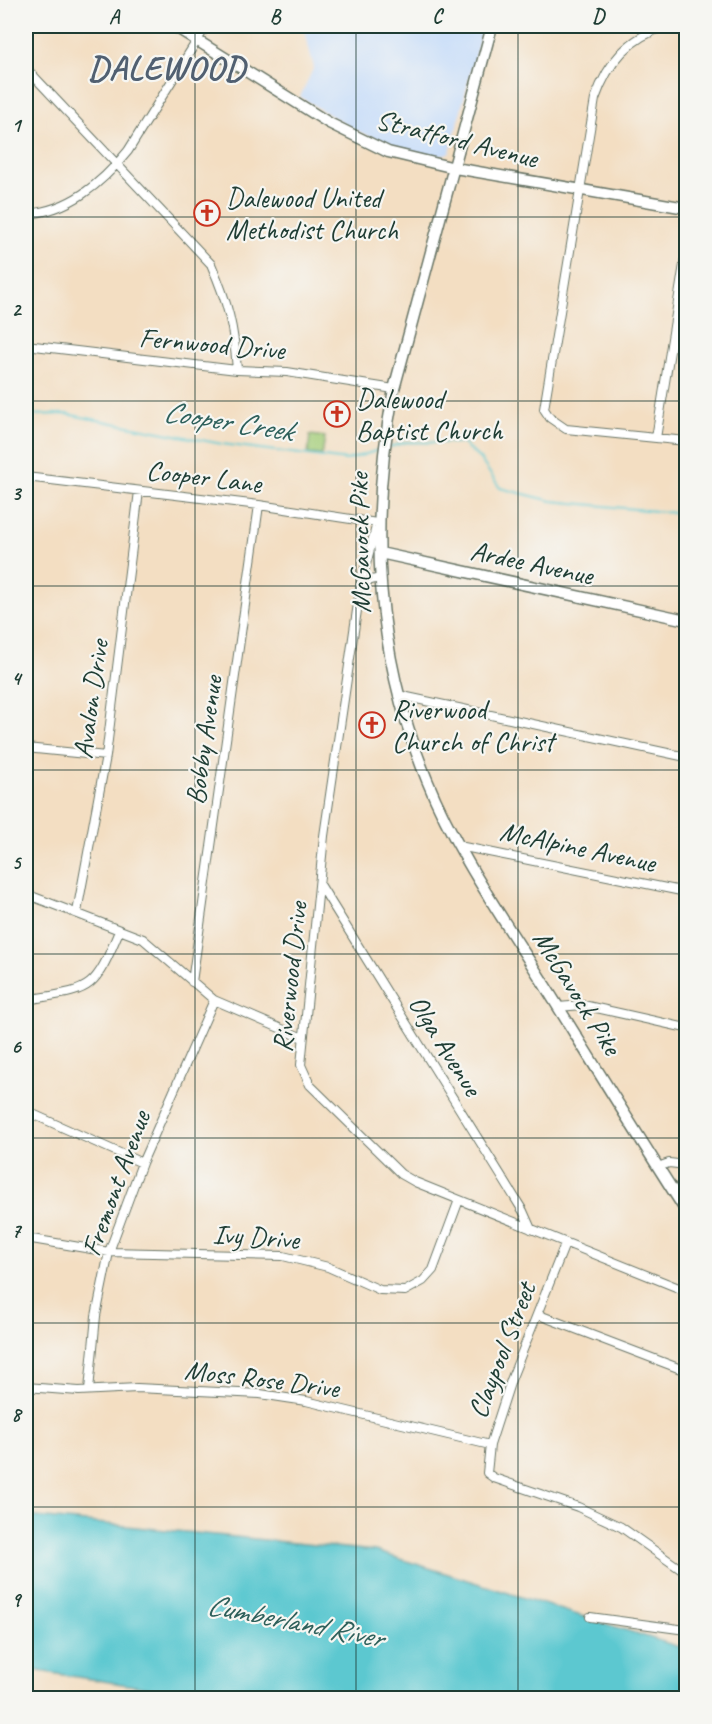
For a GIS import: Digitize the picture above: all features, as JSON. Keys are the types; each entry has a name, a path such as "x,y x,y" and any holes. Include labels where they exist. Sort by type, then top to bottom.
{"street":[{"name":"Stratford Avenue","path":"174,26 329,123 388,152 455,168 687,208"},
{"path":"26,214 55,210 73,201 116,166 128,151 206,26"},
{"name":"McGavock Pike","path":"492,26 394,389 386,429 377,523 384,627 399,694 428,781 459,846 687,1211"},
{"path":"667,26 641,36 626,46 603,75 594,99 544,409 558,425 566,429 687,441"},
{"path":"26,68 116,166 211,264 224,294 234,328 237,370"},
{"path":"657,438 687,252"},
{"name":"Fernwood Drive","path":"26,345 237,370 287,372 394,389"},
{"name":"Cooper Lane","path":"26,477 259,505 377,523"},
{"name":"Avalon Drive","path":"77,912 106,756 139,491"},
{"name":"Bobby Avenue","path":"192,982 259,505"},
{"name":"Riverwood Drive","path":"377,523 361,584 324,836 321,885 301,1065 310,1085 401,1174 565,1244 687,1291"},
{"name":"Ardee Avenue","path":"368,556 380,553 687,620"},
{"path":"361,584 379,578"},
{"path":"399,694 687,757"},
{"path":"26,748 106,756"},
{"name":"McAlpine Avenue","path":"459,846 687,892"},
{"name":"Olga Avenue","path":"321,885 523,1211 531,1230"},
{"path":"26,894 143,939 214,1000 303,1038"},
{"path":"26,1000 71,992 94,981 102,972 119,931"},
{"name":"Fremont Avenue","path":"89,1390 96,1316 109,1252 142,1163 214,1000"},
{"path":"558,1007 583,1005 687,1028"},
{"path":"26,1111 142,1163"},
{"path":"658,1167 669,1163 687,1165"},
{"name":"Ivy Drive","path":"26,1238 109,1252 283,1256 328,1267 380,1290 405,1291 423,1281 433,1270 459,1200"},
{"name":"Claypool Street","path":"565,1244 539,1315 511,1380 490,1445 487,1473 494,1478 578,1507 621,1527 687,1573"},
{"path":"539,1315 687,1371"},
{"name":"Moss Rose Drive","path":"26,1386 89,1390 137,1388 272,1396 306,1401 490,1445"},
{"path":"590,1617 687,1630"}],"shaded area":[{"path":"303,26 483,26 450,152 436,158 405,151 353,129 300,97 314,67"}],"green space":[{"path":"310,435 325,437 322,455 308,454"}],"water":[{"name":"Cumberland River","path":"26,1516 375,1551 686,1649 686,1698 212,1698 26,1669"}],"waterway":[{"name":"Cooper Creek","path":"26,415 66,414 222,444 347,460 382,449"},
{"name":"Cooper Creek","path":"390,447 406,442 462,443 480,459 500,488 552,501 686,514"}],"place":[{"name":"Dalewood United Methodist Church","path":"207,213"},
{"name":"Dalewood Baptist Church","path":"337,414"},
{"name":"Riverwood Church of Christ","path":"372,725"}],"district":[{"name":"DALEWOOD","path":"167,67"}]}
